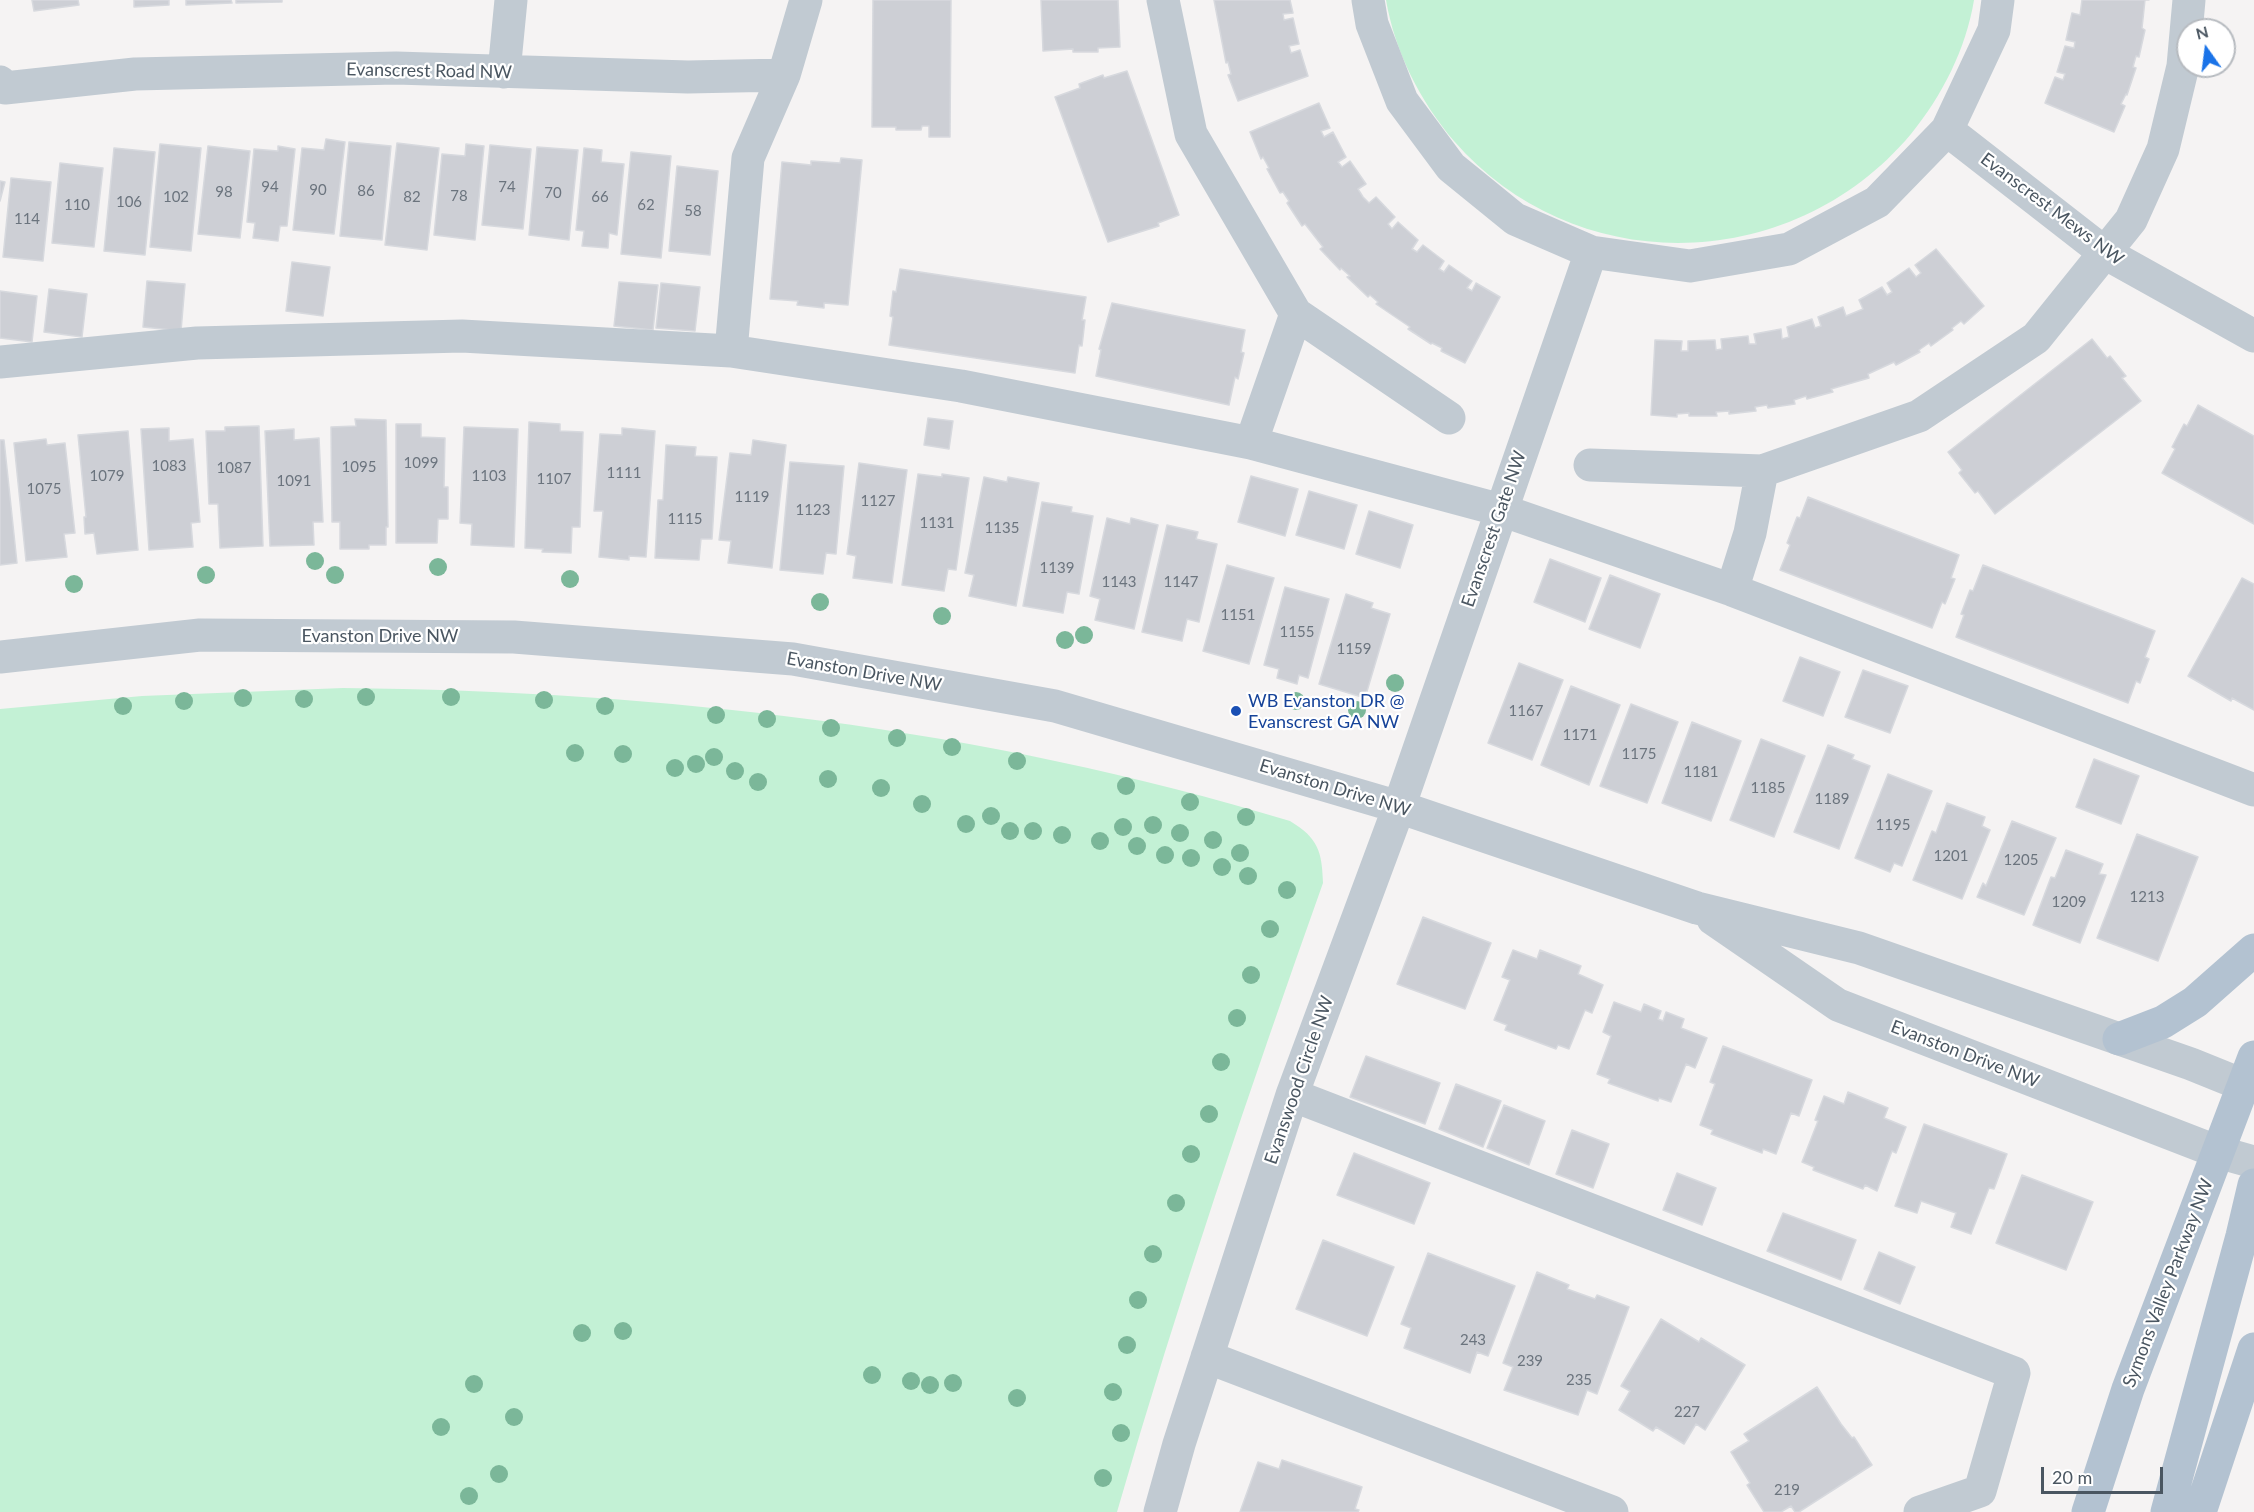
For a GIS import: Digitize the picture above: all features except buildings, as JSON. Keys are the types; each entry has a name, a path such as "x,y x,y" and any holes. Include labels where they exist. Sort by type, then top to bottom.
{"main road":[{"path":"2119,1039 2163,1022 2195,1002 2254,950"},
{"name":"Symons Valley Parkway NW","path":"2088,1512 2128,1389 2218,1152 2250,1081"},
{"path":"2167,1512 2254,1185"},
{"path":"2200,1512 2254,1349"}],"street":[{"path":"504,72 511,0"},
{"path":"731,351 748,158 784,75 806,0"},
{"path":"1163,0 1191,134 1296,314 1449,418"},
{"path":"1368,0 1372,24 1402,101 1451,167 1515,219 1591,252 1690,266 1789,249 1877,202 1947,130 1995,30 1998,0"},
{"path":"1590,465 1762,471 1919,416 2036,338 2131,220 2163,149 2183,66 2190,0"},
{"name":"Evanscrest Road NW","path":"0,82 5,88 135,74 396,68 688,77 784,75"},
{"name":"Evanscrest Mews NW","path":"1947,130 2105,253 2254,336"},
{"name":"Evanscrest Gate NW","path":"1400,807 1500,510 1591,252"},
{"path":"1251,443 1296,314"},
{"path":"0,362 196,342 462,336 731,351 961,386 1251,443 1500,510 1732,590 2254,790"},
{"path":"1732,590 1750,533 1762,471"},
{"name":"Evanston Drive NW","path":"0,657 200,635 514,637 793,658 1055,706 1400,807 1697,908 1859,948 2119,1039 2250,1081"},
{"name":"Evanswood Circle NW","path":"1160,1512 1179,1444 1292,1095 1400,807"},
{"name":"Evanston Drive NW","path":"1697,908 1838,1005 2218,1152 2254,1162"},
{"path":"1292,1095 2014,1373 1980,1491 1920,1512"},
{"path":"1207,1357 1612,1512"}],"green space":[{"path":"1386,0 1974,0 1959,54 1933,104 1911,134 1862,181 1807,214 1747,235 1684,243 1621,237 1560,219 1504,187 1454,141 1430,109 1403,57"},
{"path":"343,688 583,697 702,707 821,721 940,739 1058,761 1174,789 1290,821 1307,833 1320,854 1323,883 1215,1196 1117,1512 0,1512 0,709 142,696"}],"place":[{"name":"WB Evanston DR @ Evanscrest GA NW","path":"1236,711"}]}
